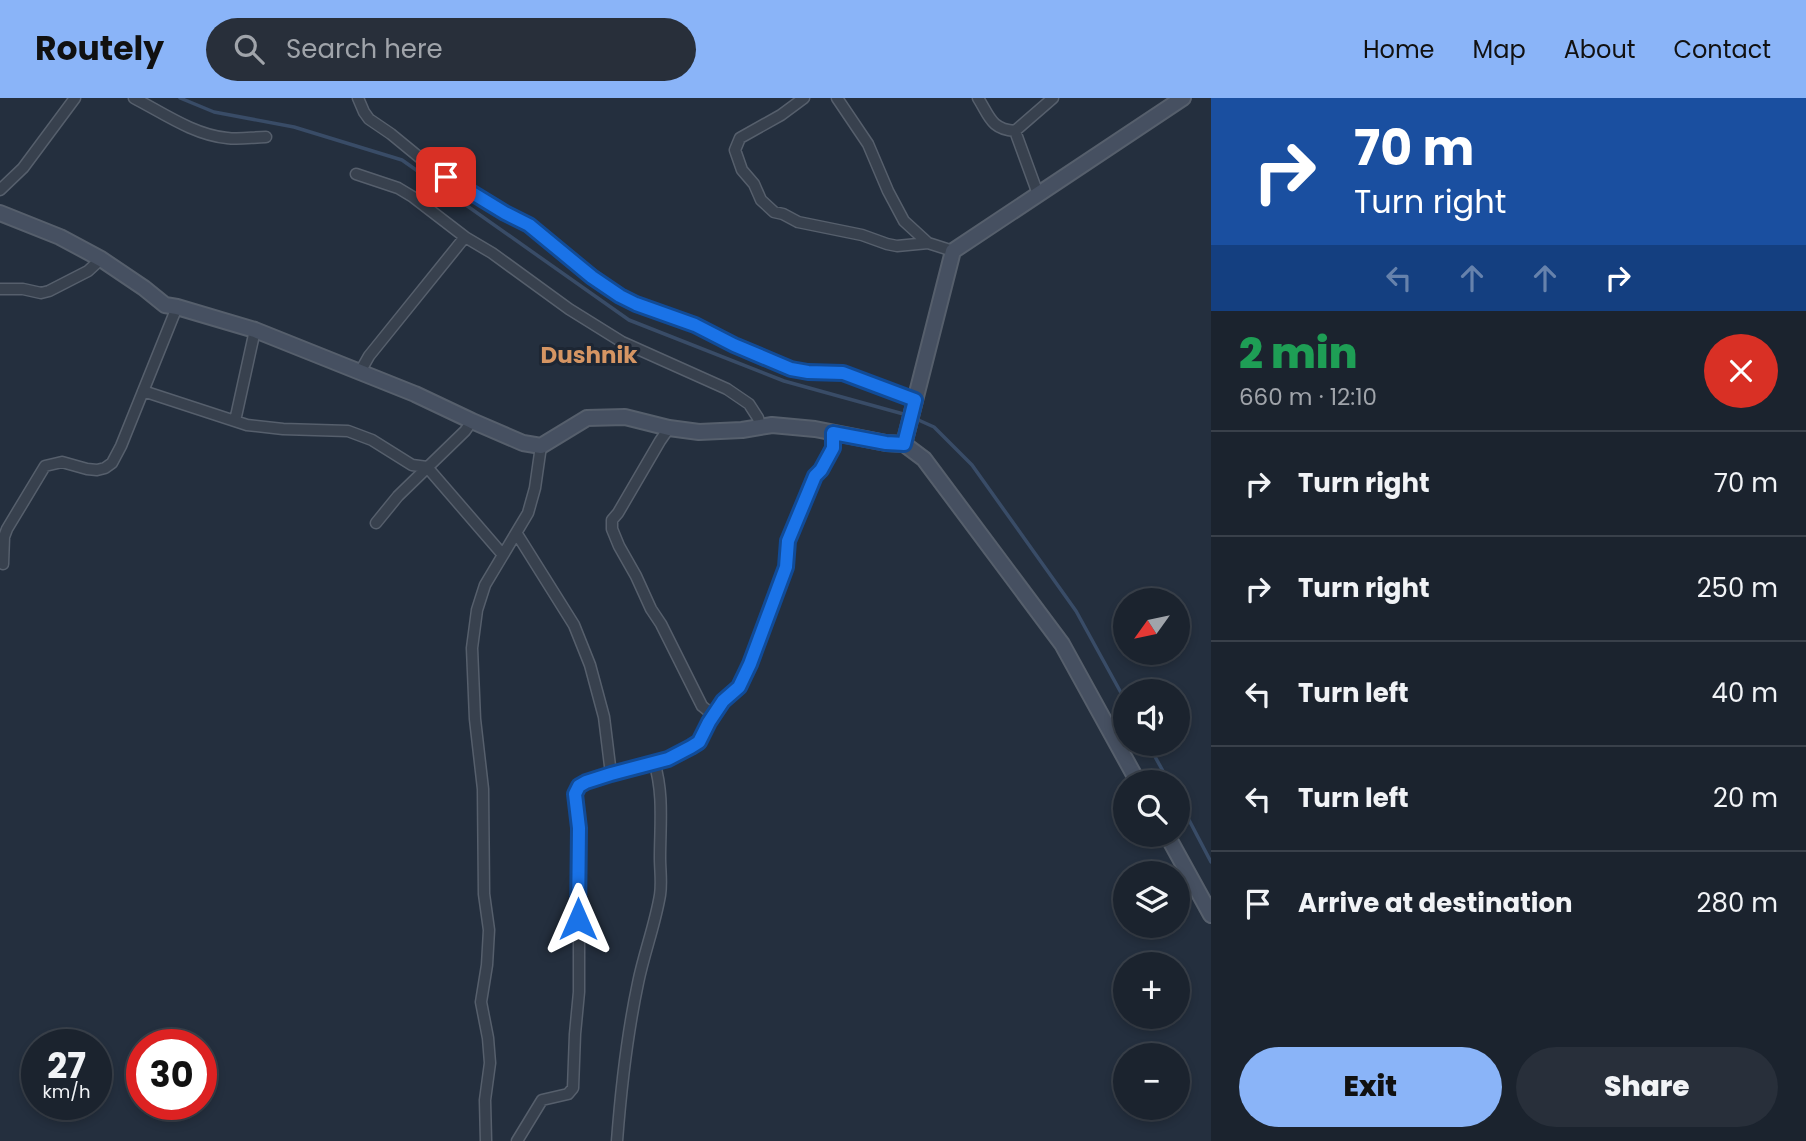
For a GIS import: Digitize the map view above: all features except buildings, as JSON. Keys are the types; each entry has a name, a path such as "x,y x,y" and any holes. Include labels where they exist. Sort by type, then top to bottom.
{"street":[{"path":"0,190 23,168 75,98"},
{"path":"134,98 179,122 212,135 229,139 266,137"},
{"path":"358,98 369,119 419,157 505,213 529,225 592,277 620,296 645,308 695,325 791,369 843,373 914,404"},
{"path":"804,98 781,115 740,138 735,150 742,170 754,184 767,207 799,222 862,235 887,244 897,246 928,243 953,251"},
{"path":"836,98 868,144 904,221 928,243"},
{"path":"978,98 994,124 1001,130 1015,131 1053,98"},
{"path":"904,444 953,251 1166,102 1183,98"},
{"path":"1015,131 1038,194"},
{"path":"356,174 405,191 465,237 607,333 727,389 749,404 760,426"},
{"path":"0,214 60,237 101,259 164,305 255,330 415,394 523,443 541,446 587,418 625,417 699,432 742,430 772,425 815,429 904,444 924,459 1062,644 1131,770"},
{"path":"360,372 369,356 465,237"},
{"path":"0,289 23,289 41,293 49,291 88,271 101,259"},
{"path":"3,564 7,529 45,466 62,462 97,470 112,463 177,307"},
{"path":"235,421 255,330"},
{"path":"143,391 247,425 348,431 372,440 412,464 427,467 503,555"},
{"path":"376,523 398,495 472,421"},
{"path":"669,428 612,520 612,529 702,706 713,715"},
{"path":"517,1141 542,1100 568,1094 573,1088 579,992 579,828 575,794 579,786 586,782 668,759 699,742 713,715 728,695 739,687 786,567 788,541 815,476 833,448 833,433"},
{"path":"486,1141 485,1100 490,1063 481,1002 489,930 484,894 483,789 475,719 472,648 477,610 485,585 517,534 531,505 541,446"},
{"path":"517,534 574,625 590,665 604,717 611,774"},
{"path":"617,1141 630,1022 661,892 661,800 654,762"},
{"path":"1174,847 1211,915"}],"waterway":[{"path":"180,98 214,112 294,127 402,160 629,320 784,381 907,415"},
{"path":"914,418 934,427 972,465 1076,611 1113,679"},
{"path":"1155,756 1162,770"},
{"path":"1190,822 1211,862"}],"district":[{"name":"Dushnik","path":"589,355"}],"route":[{"path":"446,177 529,225 592,277 636,304 695,325 791,369 843,373 915,400 904,444 833,433 830,456 815,476 788,541 786,567 750,664 739,687 723,701 699,742 668,759 611,774 579,786 575,794 579,828 578,919"}]}
